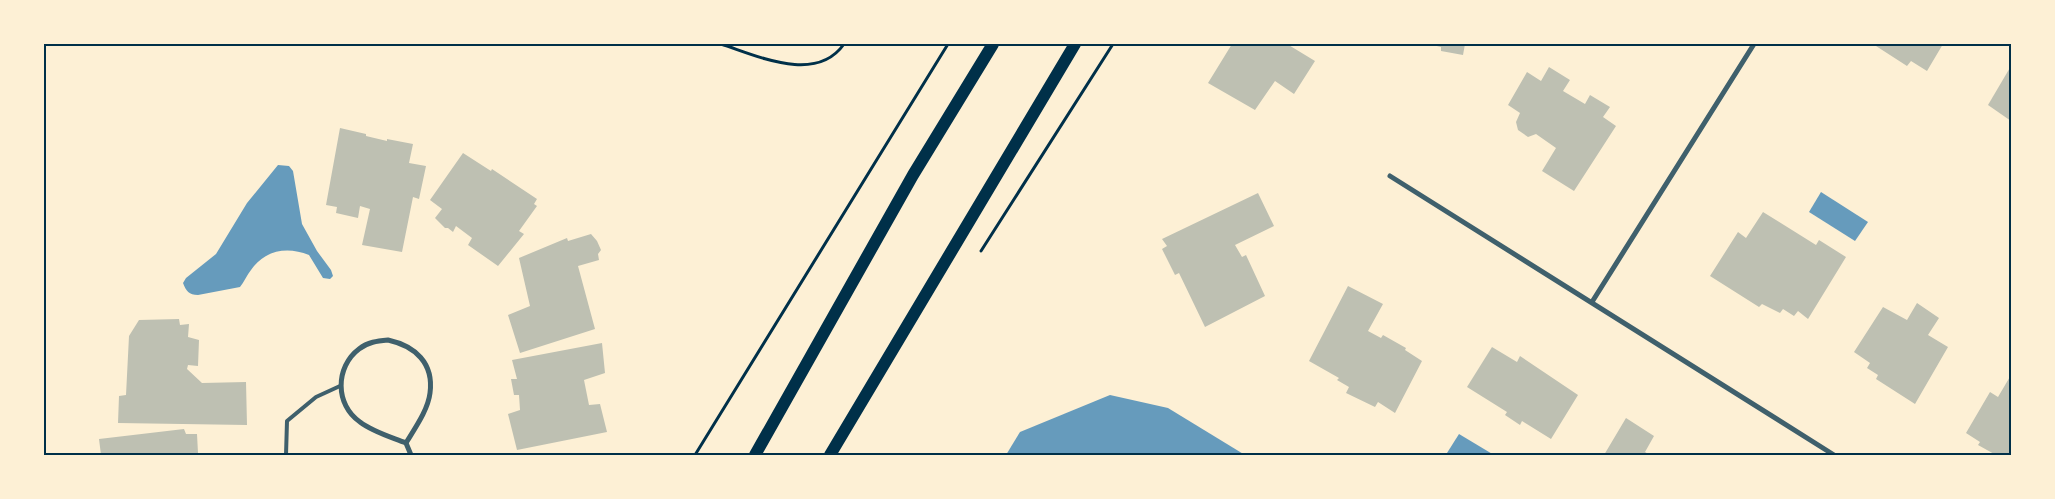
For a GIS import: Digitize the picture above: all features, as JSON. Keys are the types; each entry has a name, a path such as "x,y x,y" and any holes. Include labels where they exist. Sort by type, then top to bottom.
{"main road":[{"path":"755,455 914,175 993,44"},
{"path":"830,455 1075,44"}],"street":[{"path":"1592,302 1754,44"},
{"path":"1390,176 1834,455"},
{"path":"406,443 418,424 430,394 430,378 426,364 416,352 403,344 388,340 373,342 360,348 349,358 342,371 340,386 342,400 349,412 360,422 406,443 411,455"}],"lane":[{"path":"286,455 287,421 316,397 340,386"}],"path":[{"path":"721,44 793,65 814,64 837,54 844,44"},
{"path":"695,455 948,44"},
{"path":"981,252 1113,44"}],"water":[{"path":"278,165 289,166 293,171 302,224 333,276 330,279 323,278 309,255 301,252 285,251 270,254 263,258 251,270 240,287 198,295 190,293 183,283 186,278 216,254 247,203"},
{"path":"1821,192 1868,222 1855,241 1809,212"},
{"path":"1110,395 1168,408 1245,455 1006,455 1020,432"},
{"path":"1459,434 1494,455 1451,455 1447,453"}],"building":[{"path":"1232,44 1287,44 1315,61 1294,94 1275,81 1255,110 1208,83"},
{"path":"1428,44 1465,44 1463,55 1441,51 1441,47"},
{"path":"1878,44 1943,44 1927,71 1911,61 1907,66 1876,46"},
{"path":"2011,66 2011,121 1988,105"},
{"path":"1549,67 1570,80 1563,91 1585,104 1590,95 1610,107 1603,117 1616,126 1574,191 1542,171 1556,148 1536,134 1528,137 1518,130 1516,122 1520,113 1508,105 1527,72 1541,81"},
{"path":"340,128 387,141 387,139 413,144 409,163 426,166 419,199 413,197 402,252 362,245 370,209 360,206 358,218 336,213 337,207 326,205"},
{"path":"463,153 491,171 492,169 537,199 534,204 537,206 519,231 524,234 498,266 468,245 472,238 456,226 453,232 445,228 435,218 442,209 430,200"},
{"path":"1258,193 1274,226 1235,245 1242,257 1246,255 1265,296 1205,327 1179,273 1175,275 1162,249 1167,246 1162,239"},
{"path":"1763,212 1816,245 1819,240 1846,257 1808,319 1798,311 1794,316 1783,309 1780,313 1762,304 1759,307 1710,276 1738,232 1746,238"},
{"path":"591,234 601,250 598,254 599,260 578,266 595,329 520,353 508,315 530,306 519,258 567,238 568,241"},
{"path":"1348,286 1383,304 1368,331 1381,338 1383,335 1406,348 1405,350 1422,361 1395,413 1378,402 1375,407 1346,393 1349,387 1337,380 1339,378 1309,361"},
{"path":"1917,303 1939,318 1928,335 1948,347 1915,404 1876,379 1878,375 1867,368 1870,363 1854,352 1883,307 1907,320"},
{"path":"179,319 180,325 189,324 188,337 199,340 198,366 188,365 187,369 202,383 246,382 247,425 118,423 119,396 126,395 129,336 139,320"},
{"path":"602,343 605,373 584,380 589,405 600,404 607,432 517,450 508,414 520,410 519,395 514,395 511,379 517,379 512,360"},
{"path":"1492,347 1517,362 1520,356 1578,395 1551,439 1522,421 1520,425 1505,415 1507,412 1467,387"},
{"path":"2011,375 2011,455 1996,455 1978,445 1980,442 1966,433 1990,392 1998,397"},
{"path":"1626,418 1654,436 1645,452 1650,455 1604,455"},
{"path":"184,429 186,434 197,434 198,453 202,455 101,455 99,439"}]}
